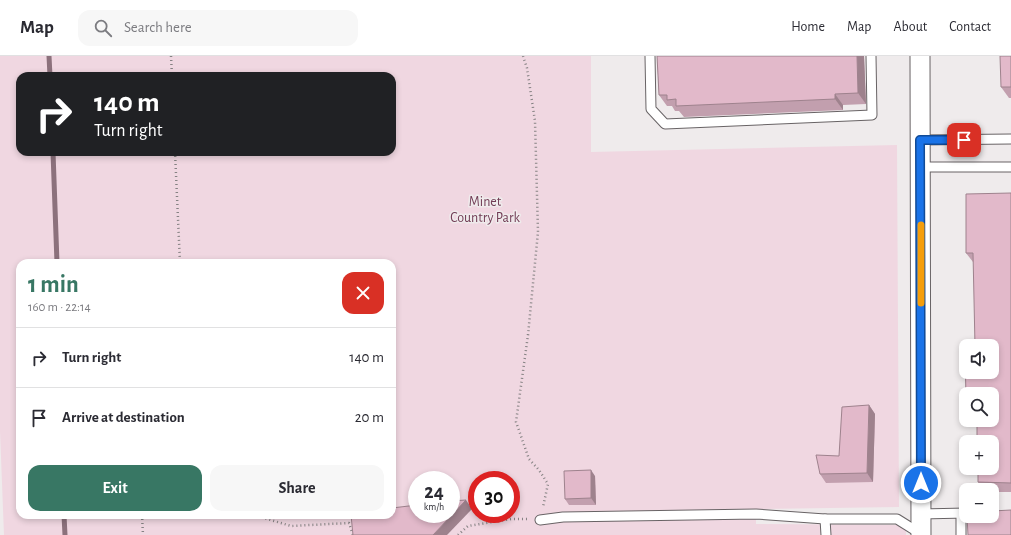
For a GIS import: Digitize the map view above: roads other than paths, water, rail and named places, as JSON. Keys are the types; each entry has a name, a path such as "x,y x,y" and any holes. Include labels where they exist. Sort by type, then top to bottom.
{"street":[{"path":"920,56 921,534"}],"lane":[{"path":"650,56 651,109 665,124 872,115 871,56"},
{"path":"920,140 1011,139"},
{"path":"920,167 1011,167"},
{"path":"921,514 959,513"},
{"path":"540,520 571,517 756,514 825,519 897,519 921,534"},
{"path":"825,519 826,535"},
{"path":"961,535 963,523"}],"waterway":[{"path":"49,56 50,72"},
{"path":"53,156 57,259"},
{"path":"64,519 65,535"}],"park label":[{"name":"Minet Country Park","path":"485,210"}]}
